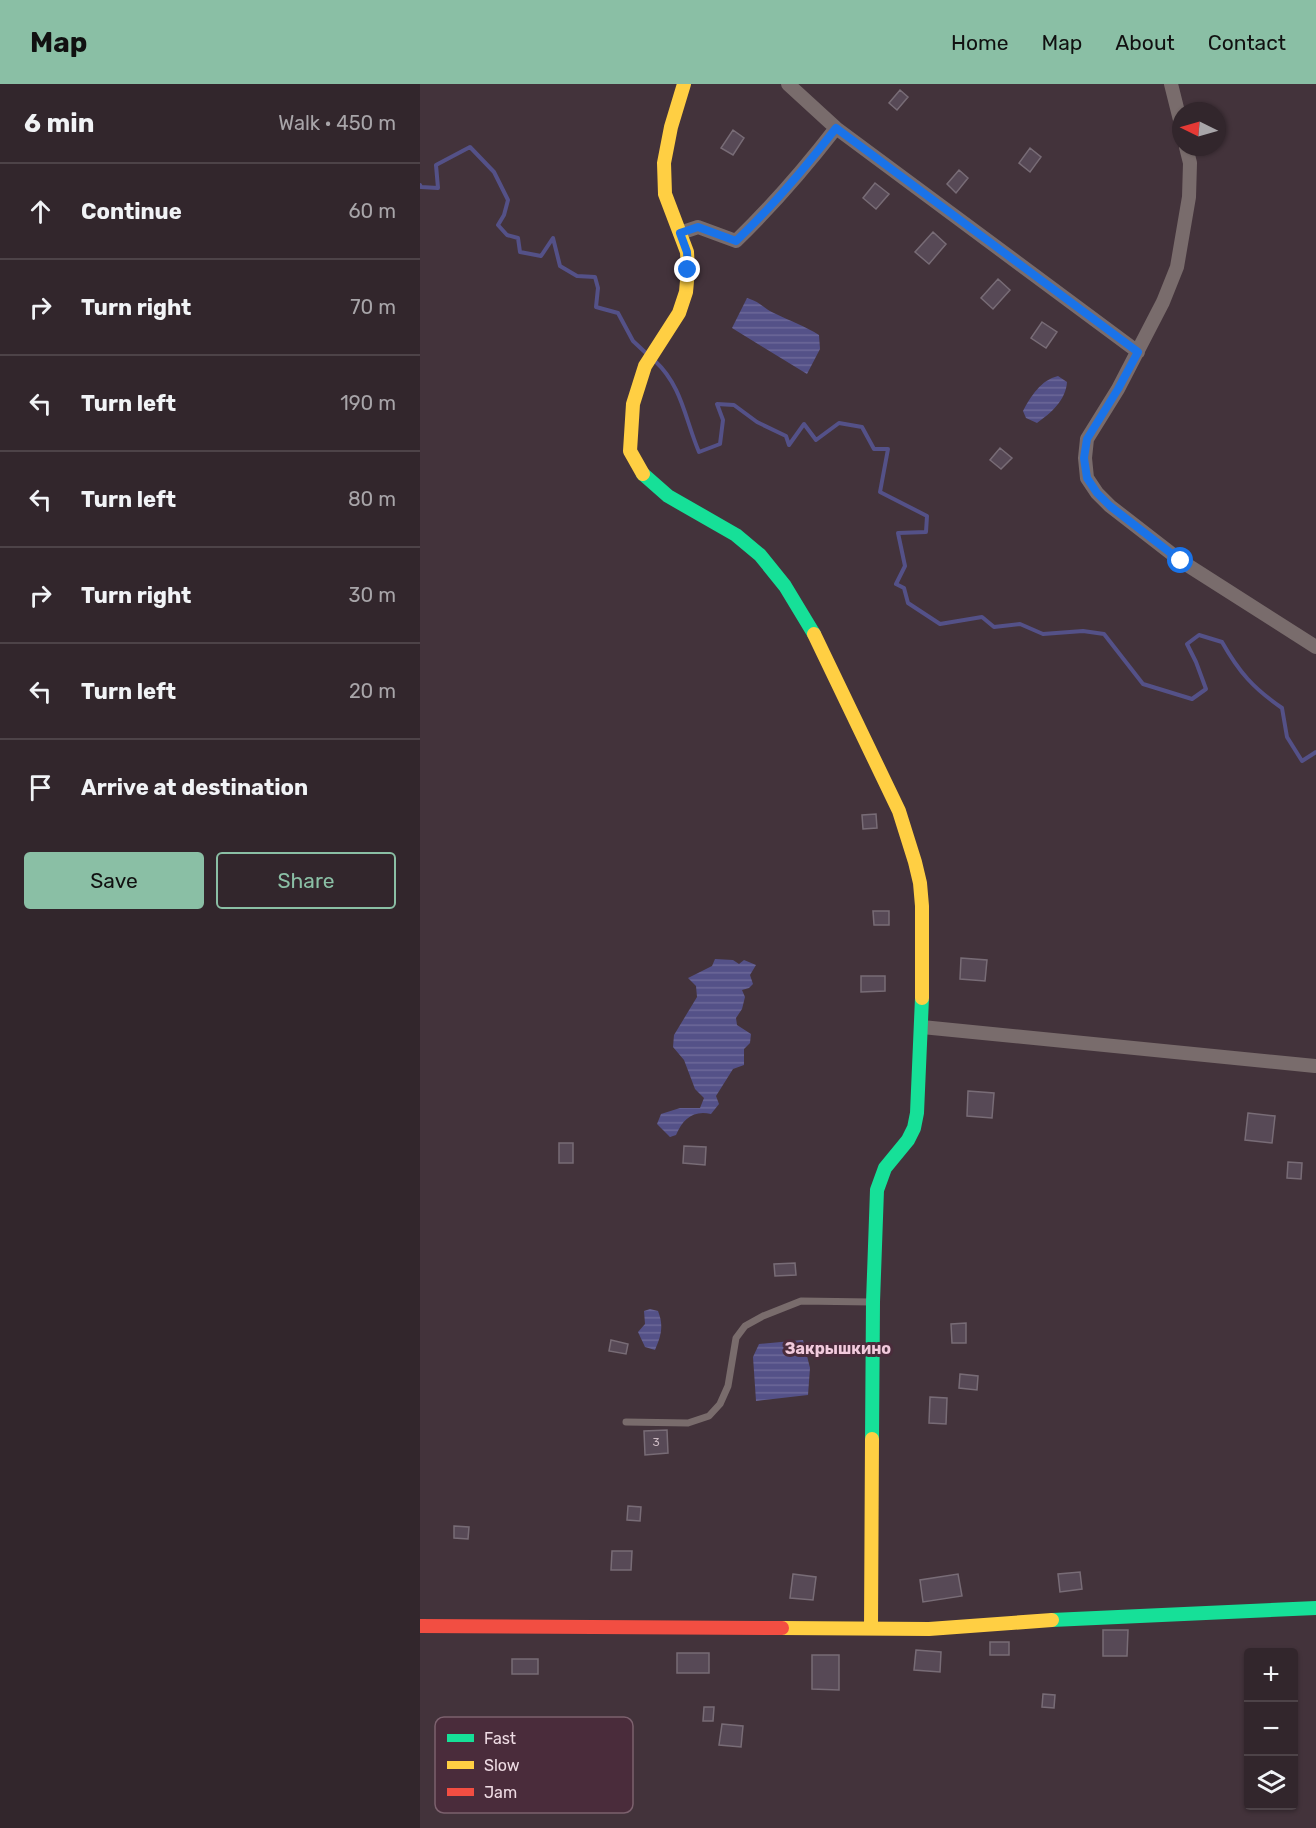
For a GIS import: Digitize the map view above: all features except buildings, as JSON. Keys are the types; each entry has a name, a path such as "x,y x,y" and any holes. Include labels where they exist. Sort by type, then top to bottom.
{"street":[{"path":"684,84 671,127 664,163 665,194 687,252 686,292 679,313 645,366 633,404 630,452 642,473 668,496 736,535 760,555 785,586 812,628 898,811 913,853 920,882 922,1027 917,1113 909,1140 885,1168 877,1190 873,1302 871,1628"},
{"path":"788,84 836,128 1138,352"},
{"path":"1171,84 1176,102"},
{"path":"680,233 698,227 736,241 765,213 807,166 836,128"},
{"path":"1188,156 1189,197 1177,267 1164,302 1138,352 1087,439 1084,458 1087,478 1110,506 1181,561 1316,646"},
{"path":"922,1027 1315,1066"},
{"path":"420,1626 929,1629 1059,1619 1316,1608"}],"lane":[{"path":"626,1422 688,1423 709,1416 720,1404 728,1386 736,1338 745,1326 763,1316 801,1301 873,1302"}],"shaded area":[{"path":"747,298 819,335 820,349 807,374 732,328"},
{"path":"1058,376 1067,382 1064,395 1057,406 1037,423 1026,418 1023,411 1033,394 1046,381"},
{"path":"715,959 733,960 739,964 744,960 756,965 750,975 753,984 742,990 745,997 742,1009 736,1018 737,1025 751,1034 750,1043 744,1049 744,1065 733,1069 716,1096 719,1104 711,1114 699,1113 689,1117 676,1135 670,1137 657,1124 661,1114 680,1108 700,1108 704,1098 695,1089 684,1060 673,1047 674,1035 697,997 696,986 688,978 712,966"},
{"path":"650,1309 658,1311 661,1321 660,1335 655,1350 645,1347 638,1332 645,1324 644,1311"},
{"path":"803,1340 810,1368 808,1395 756,1401 753,1357 759,1344"}],"waterway":[{"path":"420,185 421,187 438,188 436,165 470,147 494,172 508,200 504,215 498,225 507,235 518,238 520,252 541,256 553,238 560,266 577,276 595,277 598,288 596,307 618,313 633,341 647,354"},
{"path":"655,361 677,392 699,452 720,444 723,420 717,404 734,405 757,422 786,436 789,445 804,424 816,440 839,423 862,427 874,449 888,449 880,492 927,516 926,532 898,533 905,566 896,584 904,588 908,603 940,624 982,617 994,627 1020,624 1043,634 1083,631 1104,634 1143,684 1192,699 1206,689 1187,644 1199,635 1222,642 1248,679 1282,708 1287,737 1302,761 1316,752"}],"traffic: fast":[{"path":"643,474 668,496 736,535 760,555 785,586 814,634"},
{"path":"872,1439 877,1190 885,1168 908,1140 914,1128 917,1113 922,998"},
{"path":"1052,1620 1316,1608"}],"traffic: slow":[{"path":"643,474 630,451 633,404 645,366 679,313 686,292 687,252 665,194 664,163 671,127 684,84"},
{"path":"814,634 899,811 915,862 922,906 922,998"},
{"path":"871,1628 872,1439"},
{"path":"782,1628 929,1629 1052,1620"}],"traffic: jam":[{"path":"420,1626 782,1628"}],"district":[{"name":"Закрышкино","path":"838,1348"}],"route":[{"path":"688,270 687,252 680,233 698,227 736,241 765,213 807,166 836,128 1138,352 1087,439 1084,458 1087,478 1110,506 1181,561"}]}
